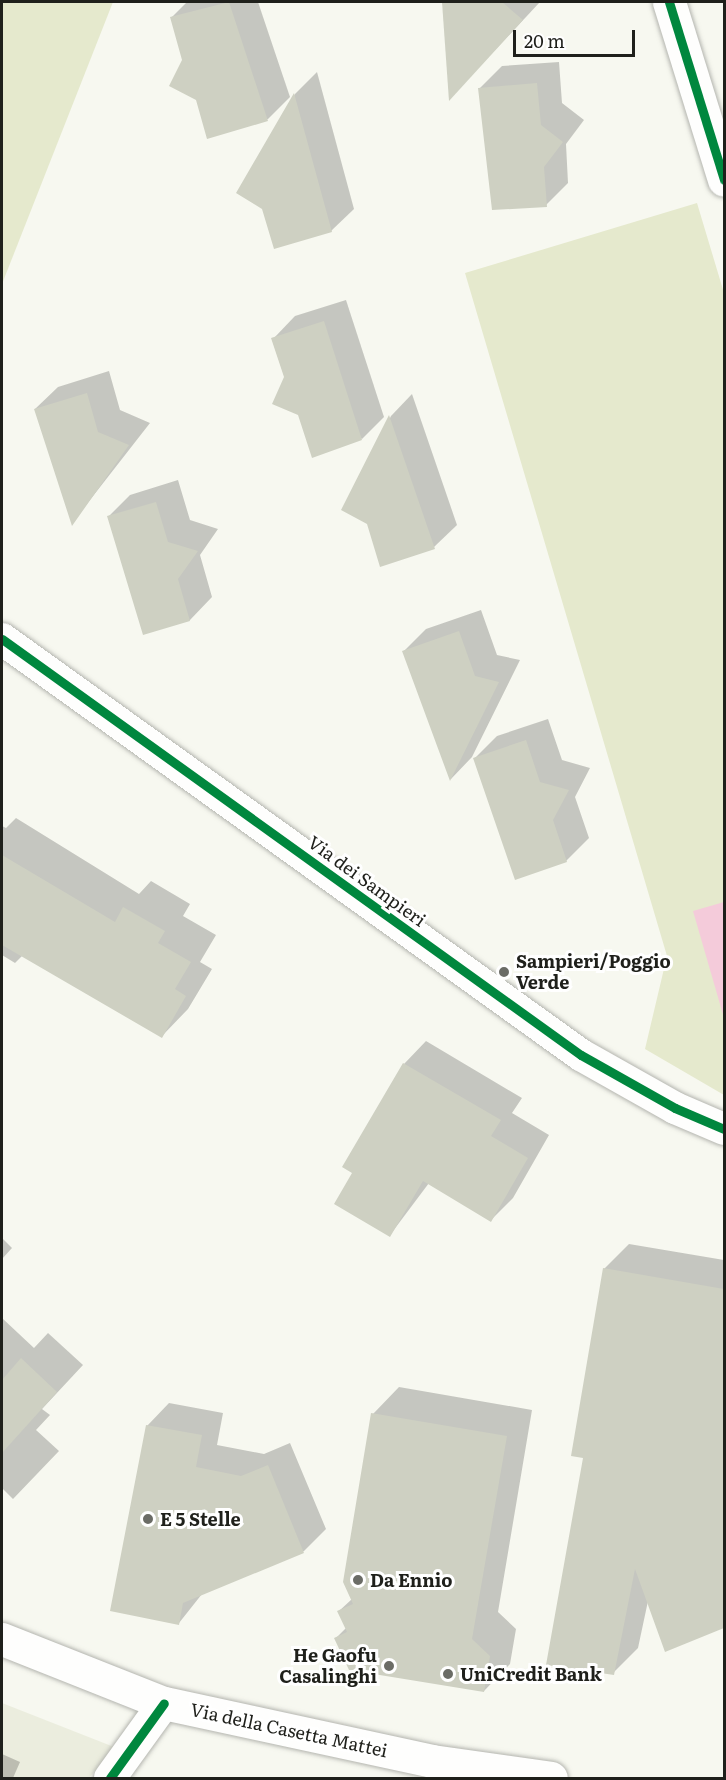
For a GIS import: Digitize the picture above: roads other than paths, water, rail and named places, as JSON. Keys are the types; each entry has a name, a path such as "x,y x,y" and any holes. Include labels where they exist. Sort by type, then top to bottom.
{"main road":[{"path":"669,2 719,140 724,180"},
{"name":"Via della Casetta Mattei","path":"2,1639 164,1703 432,1761 551,1779"}],"street":[{"name":"Via dei Sampieri","path":"2,639 581,1055 675,1108 724,1129"},
{"path":"110,1779 164,1703"}],"place":[{"name":"Sampieri/Poggio Verde","path":"504,972"},
{"name":"E 5 Stelle","path":"148,1519"},
{"name":"Da Ennio","path":"358,1580"},
{"name":"He Gaofu Casalinghi","path":"389,1666"},
{"name":"UniCredit Bank","path":"448,1674"}]}
